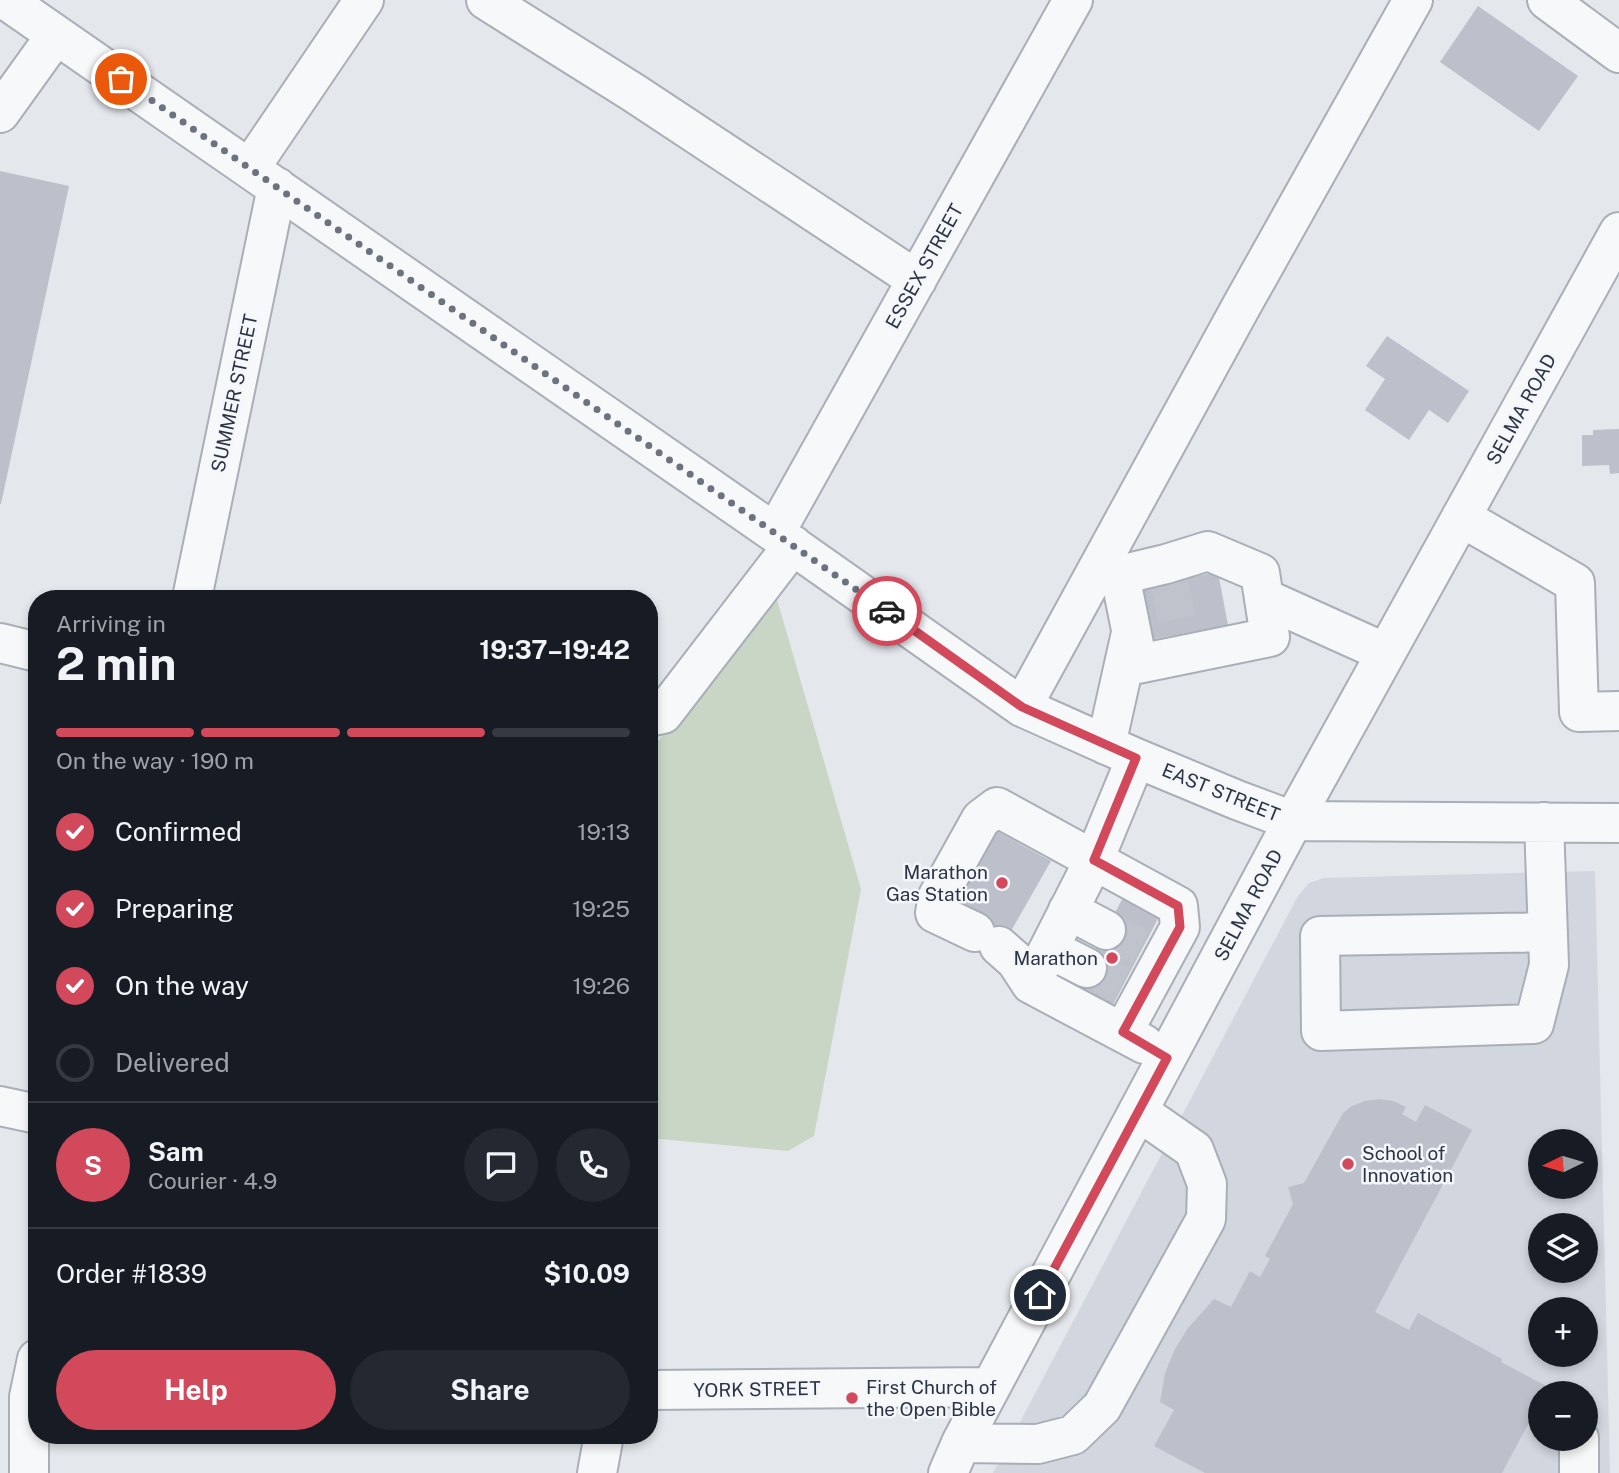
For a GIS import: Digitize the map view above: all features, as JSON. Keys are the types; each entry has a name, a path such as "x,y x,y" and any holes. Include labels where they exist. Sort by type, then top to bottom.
{"street":[{"name":"EAST STREET","path":"6,0 1022,707 1237,800 1293,821 1619,823"},
{"name":"SUMMER STREET","path":"193,590 263,178 364,0"},
{"path":"486,0 634,93 917,280"},
{"name":"ESSEX STREET","path":"658,715 663,714 784,539 917,280 1073,0"},
{"path":"1022,707 1413,0"},
{"path":"1547,0 1619,53"},
{"path":"0,113 56,34"},
{"name":"SELMA ROAD","path":"954,1458 1293,821 1619,232"},
{"path":"1461,517 1575,583 1579,712 1619,711"},
{"path":"1208,551 1260,573 1264,598 1270,637 1182,644 1138,664 1120,575 1167,573 1208,551"},
{"path":"1264,598 1386,653"},
{"path":"1031,984 1094,860 1121,751 1131,634"},
{"path":"0,643 28,650"},
{"path":"1123,1032 1132,992 1152,953 1180,927 1178,906 997,807 981,819 938,896 935,913 987,939 1016,961 1031,984 1167,1058"},
{"path":"1544,822 1548,932 1549,965 1534,1024 1321,1031 1320,936 1548,932"},
{"path":"1068,910 1107,930"},
{"path":"1050,949 1087,968"},
{"path":"0,1106 28,1112"},
{"path":"954,1458 1038,1444 1073,1435 1102,1407 1206,1219 1207,1184 1194,1150 1138,1111"},
{"name":"YORK STREET","path":"658,1390 991,1387"},
{"path":"22,1397 29,1473"},
{"path":"597,1473 602,1444"},
{"path":"1579,1451 1579,1473"}],"shaded area":[{"name":"School of Innovation","path":"1595,871 1610,1473 993,1473 1298,896 1309,883 1324,878"}],"green space":[{"path":"772,582 861,889 814,1136 788,1151 658,1139 658,741"}],"building":[{"path":"1478,6 1578,76 1539,131 1440,62"},
{"path":"0,171 69,186 1,504 0,504"},
{"path":"1387,336 1469,391 1448,423 1429,410 1409,440 1365,410 1385,379 1366,366"},
{"path":"1619,429 1619,473 1610,474 1609,465 1582,466 1582,435 1593,435 1593,430"},
{"path":"1218,572 1228,625 1144,641 1134,588"},
{"path":"995,830 1051,861 1007,938 953,909"},
{"path":"1127,890 1163,909 1107,1016 1071,997"},
{"path":"1365,1101 1393,1101 1406,1107 1402,1114 1416,1122 1425,1105 1472,1130 1375,1312 1409,1330 1418,1313 1537,1381 1528,1381 1528,1424 1502,1473 1205,1473 1154,1446 1174,1410 1160,1402 1165,1373 1175,1349 1188,1328 1214,1299 1231,1307 1250,1271 1260,1277 1270,1259 1265,1256 1293,1204 1288,1187 1304,1183 1343,1113"}],"tunnel":[{"path":"1169,582 1180,634"},
{"path":"1106,930 1143,948"},
{"path":"1087,968 1123,986"}],"way so far":[{"path":"121,79 887,611"}],"place":[{"name":"Marathon Gas Station","path":"1002,883"},
{"name":"Marathon","path":"1112,958"},
{"name":"School of Innovation","path":"1348,1164"},
{"name":"First Church of the Open Bible","path":"852,1398"}],"route":[{"path":"887,611 1022,707 1136,758 1094,860 1178,906 1180,927 1123,1032 1167,1058 1040,1295"}]}
